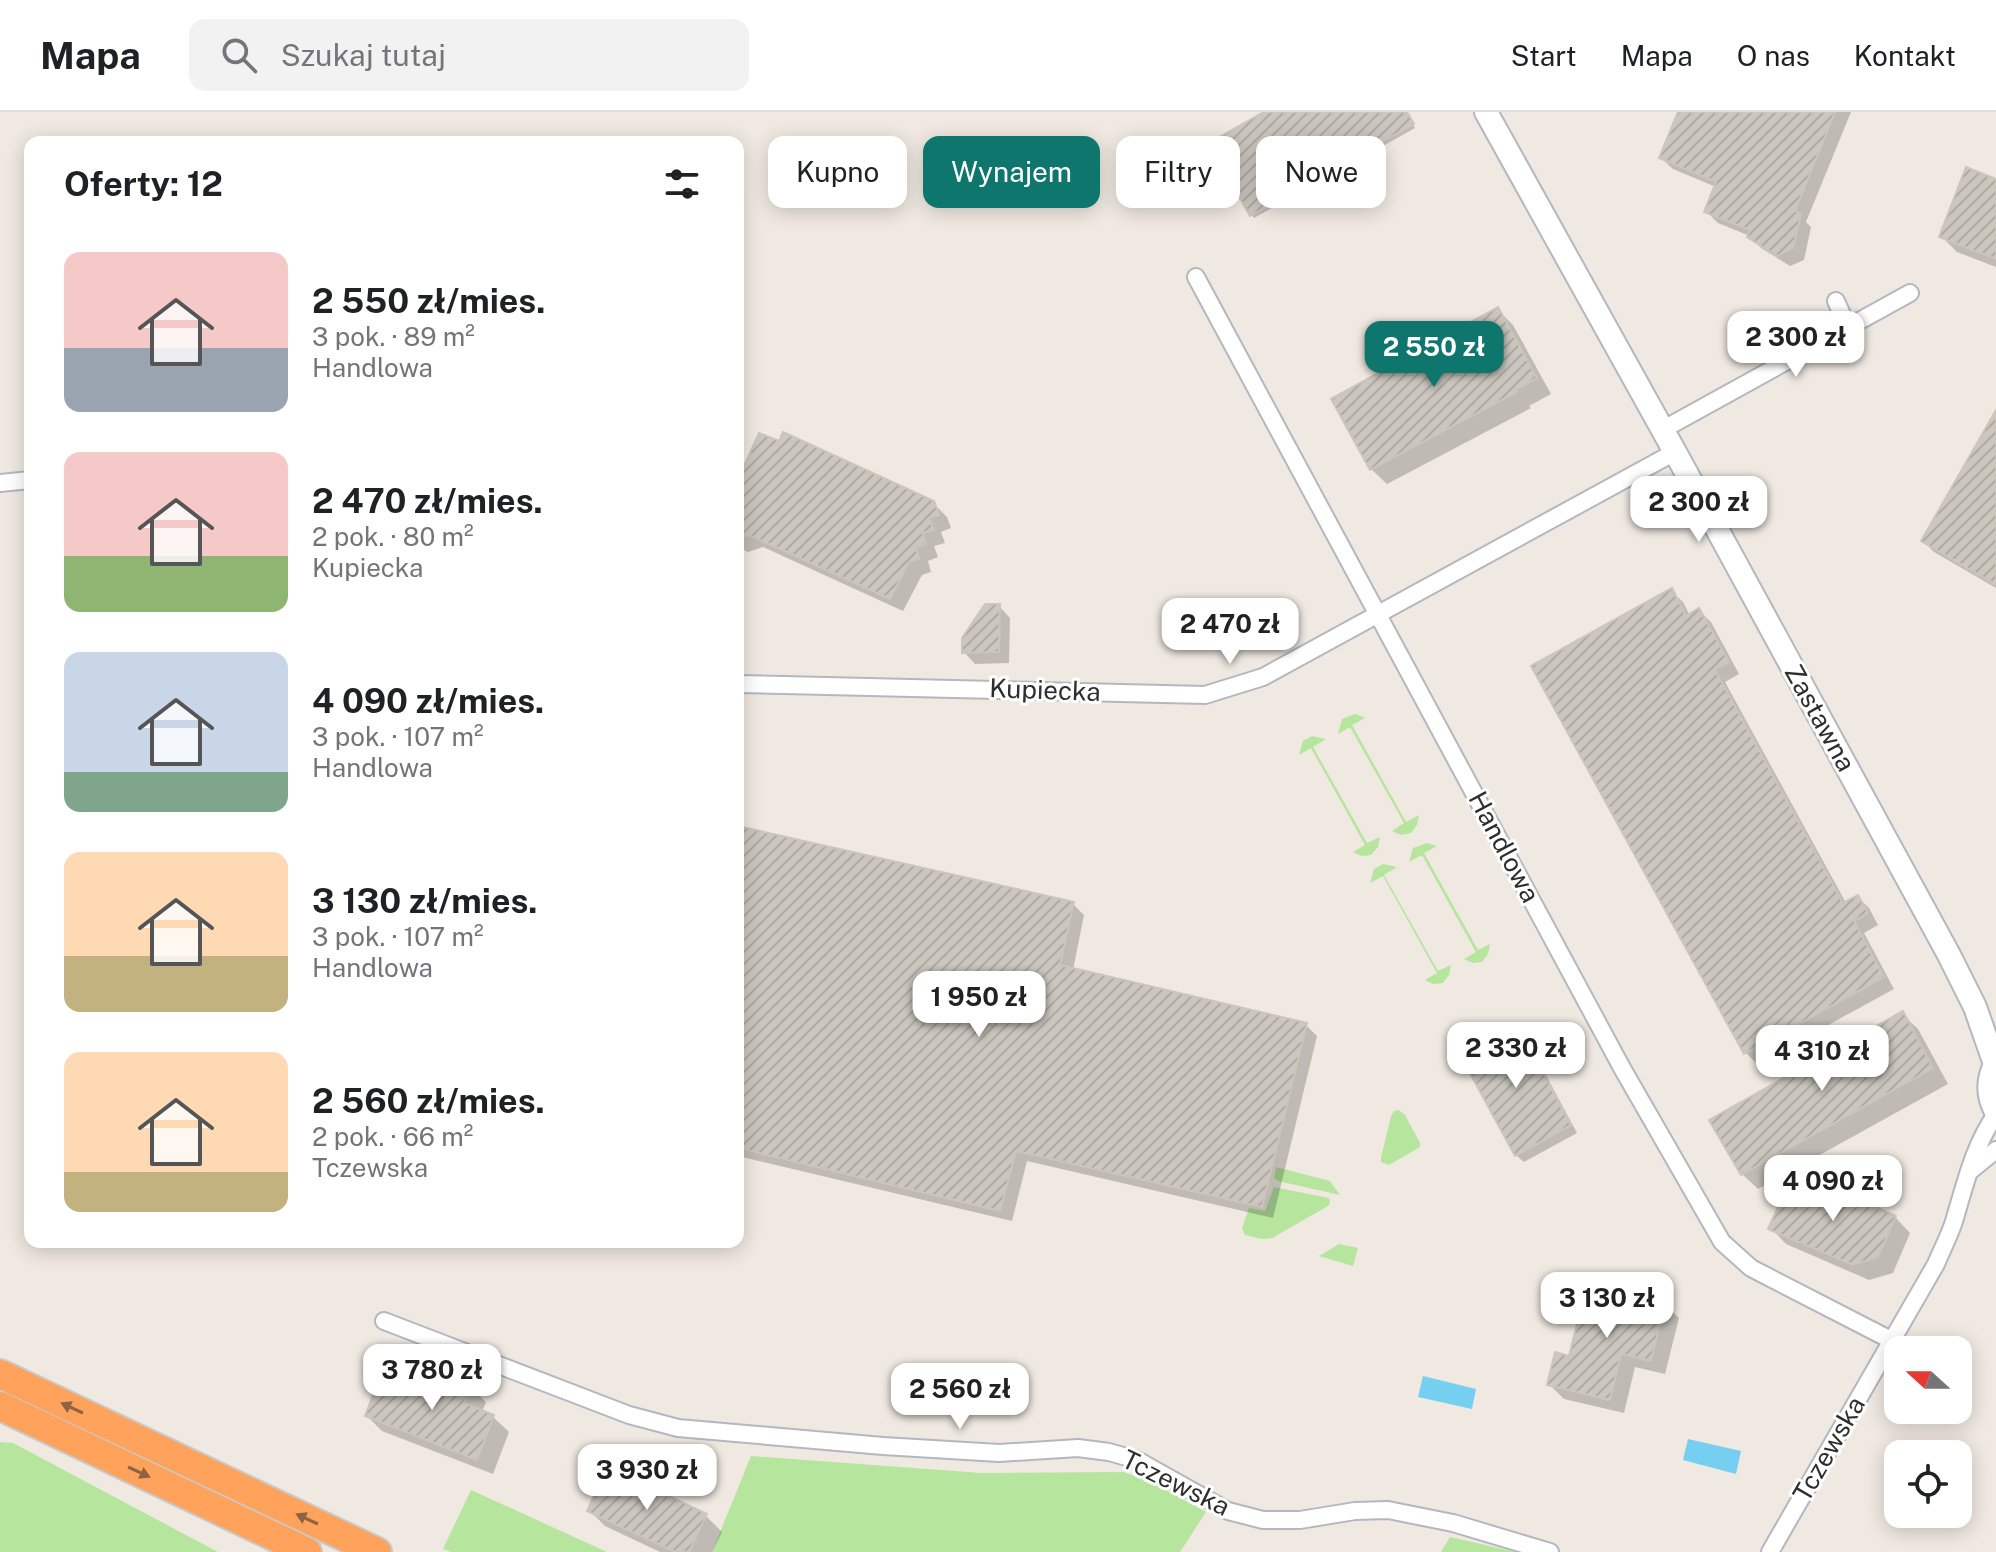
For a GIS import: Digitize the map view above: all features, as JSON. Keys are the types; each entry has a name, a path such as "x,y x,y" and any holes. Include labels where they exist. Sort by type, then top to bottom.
{"highway":[{"path":"0,1374 377,1552"},
{"path":"0,1406 307,1552"}],"main road":[{"name":"Zastawna","path":"1486,112 1949,955 1975,1007 1995,1063"},
{"name":"Zastawna","path":"1975,1007 1996,1023"},
{"path":"1995,1063 1989,1080 1989,1097 1996,1113"}],"street":[{"name":"Handlowa","path":"1196,277 1622,1068 1722,1242 1751,1268 1884,1336"},
{"path":"1662,430 1910,293"},
{"path":"1836,301 1848,328"},
{"name":"Kupiecka","path":"744,684 1205,695 1263,677 1675,452"},
{"path":"0,483 24,481"},
{"name":"Tczewska","path":"1893,1336 1936,1264 1955,1221 1980,1137 1996,1113"},
{"path":"1968,1172 1996,1150"},
{"name":"Tczewska","path":"384,1321 629,1415 678,1428 999,1453 1078,1448 1109,1452 1137,1460 1228,1511 1263,1520 1300,1520 1355,1511 1388,1510 1453,1523 1550,1552"},
{"name":"Tczewska","path":"1770,1552 1884,1352"}],"green space":[{"path":"1355,714 1365,718 1352,725 1406,822 1419,815 1411,833 1401,835 1392,831 1404,823 1350,727 1338,734 1342,719"},
{"path":"1312,736 1326,739 1313,747 1367,843 1380,837 1378,847 1371,855 1362,856 1353,852 1365,845 1311,748 1299,755 1303,741"},
{"path":"1427,843 1437,846 1424,853 1478,950 1490,944 1482,962 1473,963 1464,959 1476,952 1422,855 1409,862 1413,848"},
{"path":"1383,864 1397,867 1384,875 1438,971 1451,965 1443,983 1433,984 1425,980 1437,973 1383,876 1370,883 1374,869"},
{"path":"1399,1110 1405,1115 1420,1147 1389,1165 1381,1162 1381,1158 1391,1116"},
{"path":"1276,1167 1330,1181 1340,1195 1278,1181 1274,1178"},
{"path":"1274,1187 1329,1198 1330,1203 1272,1238 1245,1235 1242,1228 1249,1208 1265,1211"},
{"path":"1339,1244 1358,1248 1353,1266 1319,1256"},
{"path":"0,1442 13,1443 218,1552 0,1552"},
{"path":"751,1456 981,1473 1124,1472 1153,1483 1206,1512 1180,1552 712,1552"},
{"path":"471,1490 607,1552 451,1552 443,1549"},
{"path":"1450,1537 1516,1552 1441,1552"}],"water":[{"path":"1423,1376 1476,1389 1472,1409 1418,1397"},
{"path":"1688,1439 1741,1451 1736,1474 1683,1460"}],"building":[{"path":"1264,112 1407,112 1414,124 1386,140 1386,136 1256,136 1256,208 1264,208 1250,216 1240,198 1240,136 1221,136"},
{"path":"1678,112 1835,112 1795,211 1801,214 1793,248 1777,256 1747,237 1750,230 1704,212 1716,182 1659,158"},
{"path":"1966,167 1996,179 1996,259 1939,237"},
{"path":"1498,307 1537,378 1515,390 1517,392 1370,470 1331,399"},
{"path":"1996,410 1996,585 1921,541"},
{"path":"783,432 934,501 939,515 929,518 934,530 922,533 926,544 916,548 919,559 909,562 890,599 749,535 744,536 744,466 759,433 779,441"},
{"path":"1672,588 1686,616 1699,608 1729,662 1715,670 1843,903 1858,895 1868,913 1854,921 1884,977 1744,1054 1531,666"},
{"path":"985,604 1000,604 999,652 962,653 962,638"},
{"path":"744,827 1074,902 1060,965 1307,1023 1262,1207 1016,1151 1000,1211 744,1149"},
{"path":"1903,1011 1933,1068 1741,1175 1709,1120"},
{"path":"1517,1024 1571,1125 1515,1156 1460,1055"},
{"path":"1813,1179 1896,1216 1878,1257 1853,1265 1768,1229 1783,1196"},
{"path":"1587,1284 1665,1302 1651,1361 1621,1354 1610,1400 1547,1385 1555,1352 1569,1356"},
{"path":"432,1370 471,1385 464,1403 494,1415 477,1460 365,1416 382,1372 425,1388"},
{"path":"607,1467 707,1514 689,1552 675,1552 587,1511"}]}
